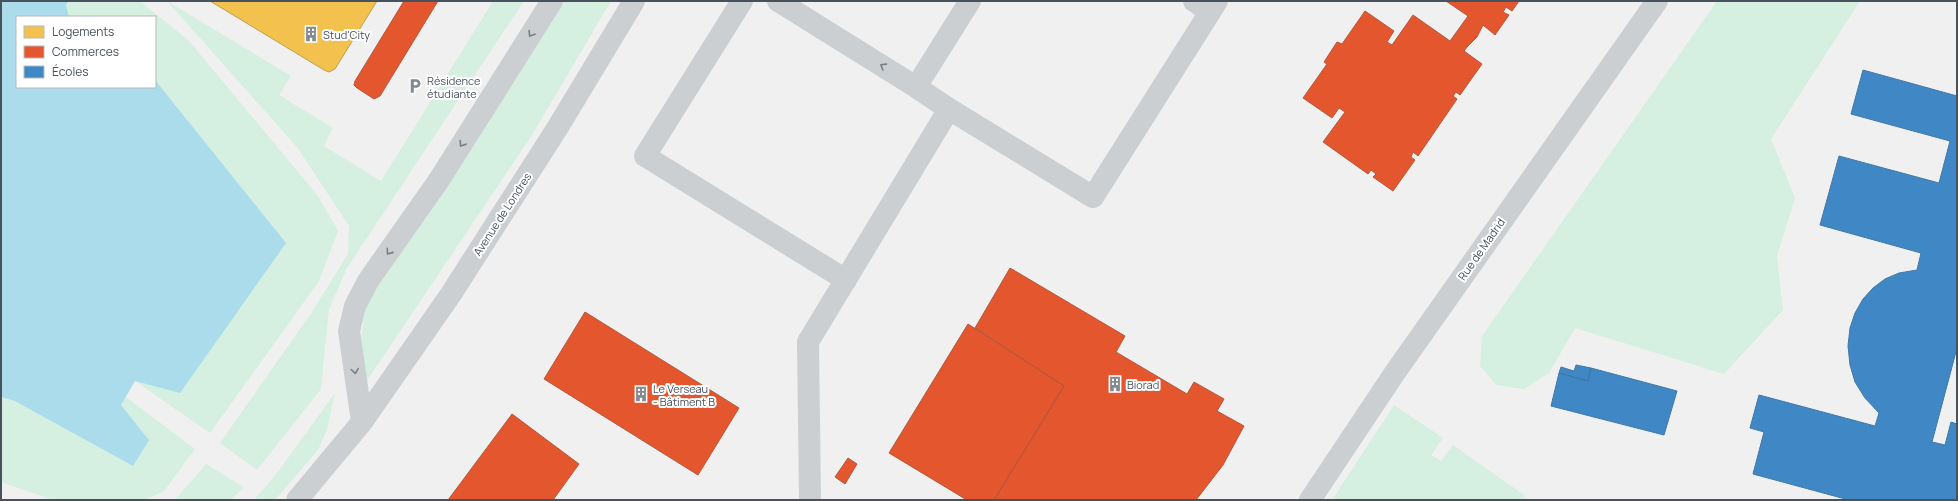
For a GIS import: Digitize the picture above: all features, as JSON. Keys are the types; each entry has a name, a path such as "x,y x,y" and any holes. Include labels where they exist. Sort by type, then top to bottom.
{"street":[{"path":"362,422 349,331 355,306 368,281 439,180 552,1"},
{"name":"Avenue de Londres","path":"297,500 362,422 451,294 558,126 634,1"},
{"path":"742,1 645,156 846,280"},
{"path":"778,1 1092,197 1207,5"},
{"path":"916,87 970,1"},
{"name":"Rue de Madrid","path":"1310,500 1398,368 1657,1"},
{"path":"810,500 808,342 949,109"}],"green space":[{"path":"69,1 140,1 189,41 318,196 338,231 319,281 210,433 135,381 285,243 156,81 156,16 69,16 66,5"},
{"path":"167,1 291,76 279,95 333,128 324,146 381,181 493,1 524,1 347,268 329,309 321,389 257,470 220,443 312,312 348,254 349,226 297,147"},
{"path":"562,1 611,1 532,135 366,382 361,340 366,303"},
{"path":"1717,1 1860,1 1771,139 1795,198 1777,256 1783,310 1724,374 1575,328 1549,373 1524,389 1496,385 1480,366 1482,336"},
{"path":"335,393 327,430 318,450 275,500 254,500 277,473"},
{"path":"1,397 149,440 121,405 126,397 195,449 164,491 144,500 53,500 1,482"},
{"path":"1394,405 1443,438 1431,455 1441,461 1453,445 1524,495 1526,500 1332,500"},
{"path":"206,464 244,487 231,500 175,500"}],"water":[{"path":"1,1 69,1 66,5 69,16 16,16 16,88 156,88 156,81 286,243 180,393 135,381 121,405 149,440 133,466 15,401 1,397"}],"building: Logements":[{"name":"Stud'City","path":"210,1 377,1 335,69 329,72"}],"building: Commerces":[{"path":"404,1 438,1 380,96 374,99 357,88 354,85 355,81"},
{"path":"1446,1 1519,1 1512,11 1506,7 1503,12 1509,15 1495,35 1483,25 1477,37 1464,51 1482,64 1460,95 1456,92 1453,96 1457,99 1418,156 1413,152 1411,157 1415,160 1393,191 1373,177 1376,174 1371,170 1368,174 1323,142 1345,112 1339,108 1332,118 1303,98 1327,64 1324,62 1337,42 1342,44 1365,11 1394,31 1387,42 1392,45 1413,15 1450,41 1468,16"},
{"name":"Biorad","path":"1010,268 1125,336 1116,352 1187,394 1194,382 1224,399 1217,411 1244,426 1223,465 1196,500 994,500 1064,386 975,328"},
{"name":"Le Verseau - Bâtiment B","path":"585,312 739,408 698,475 544,379"},
{"path":"968,324 1064,386 994,500 967,500 889,453"},
{"path":"512,414 579,464 553,500 448,500"},
{"path":"848,458 857,464 845,484 835,477"}],"building: Écoles":[{"path":"1863,70 1957,96 1957,348 1932,442 1945,445 1951,422 1957,424 1957,500 1849,500 1753,474 1764,432 1750,428 1759,395 1875,426 1879,413 1865,398 1855,382 1850,365 1848,346 1850,328 1855,313 1863,299 1873,288 1885,279 1899,273 1917,270 1921,253 1820,225 1839,156 1939,183 1950,141 1851,114"},
{"path":"1576,365 1591,368 1588,381 1559,373 1561,367 1574,371"},
{"path":"1591,368 1677,391 1664,435 1551,406 1559,373 1588,381"}],"place":[{"name":"Stud'City","path":"311,34"},
{"name":"Résidence étudiante","path":"415,86"},
{"name":"Biorad","path":"1115,384"},
{"name":"Le Verseau - Bâtiment B","path":"641,394"}]}
